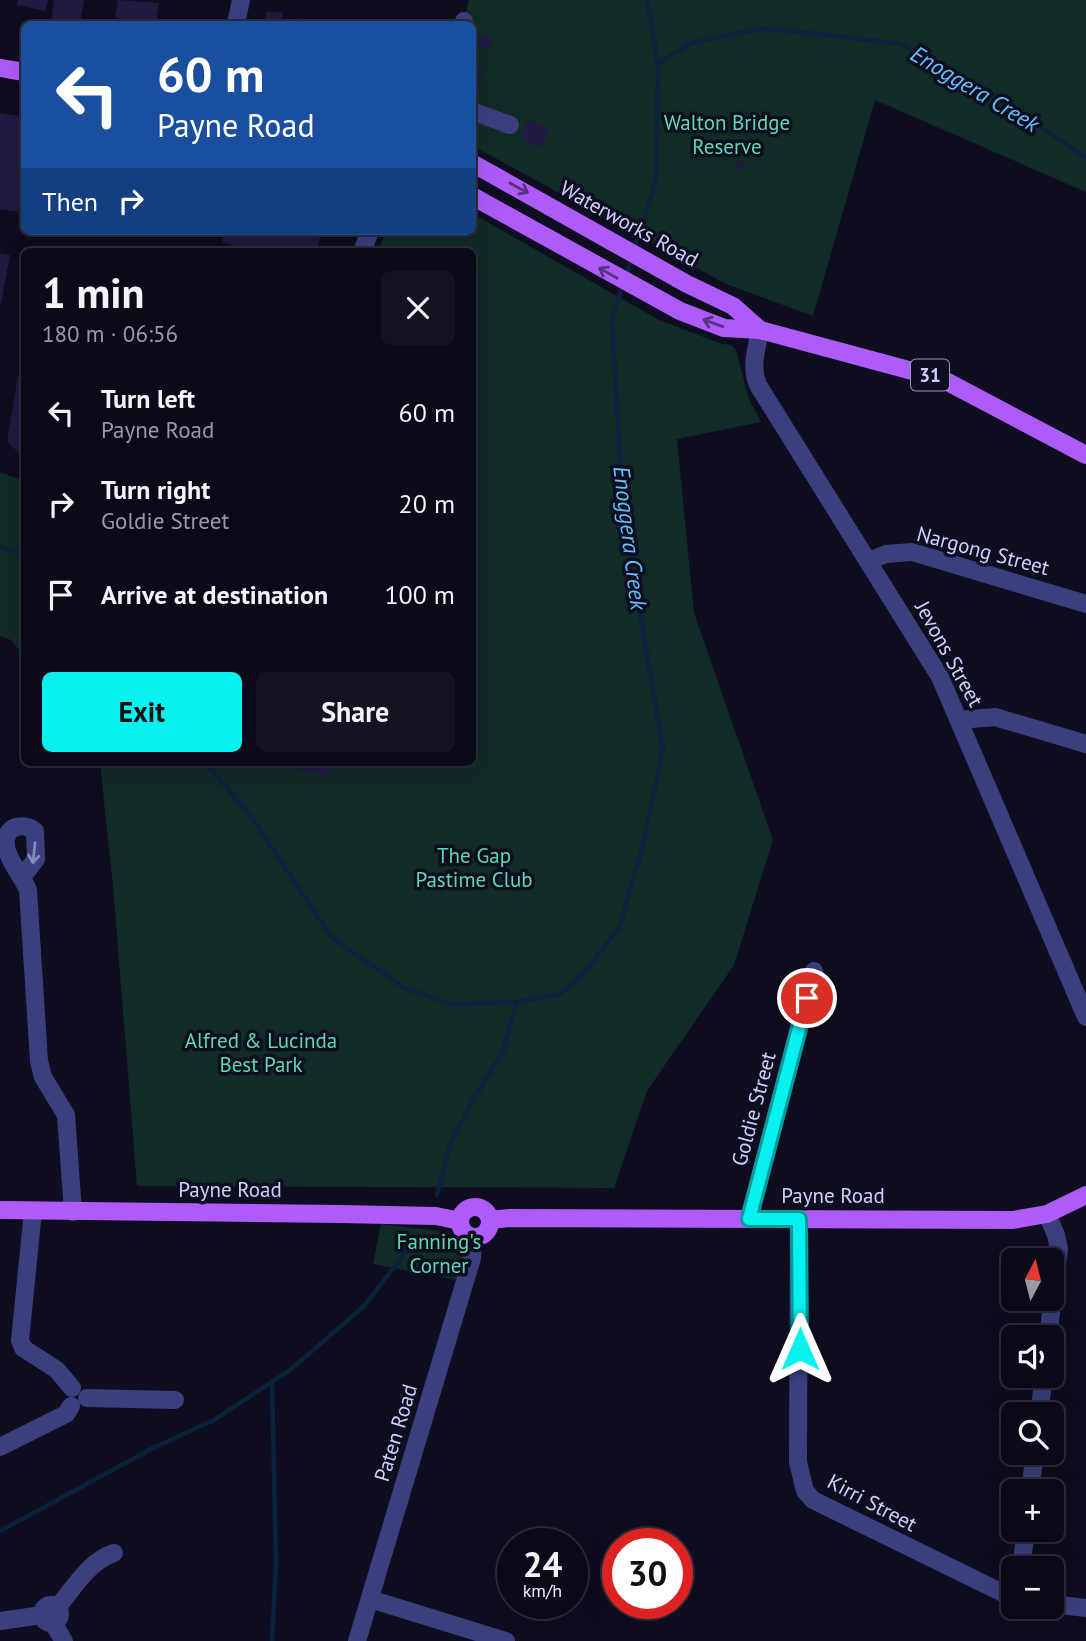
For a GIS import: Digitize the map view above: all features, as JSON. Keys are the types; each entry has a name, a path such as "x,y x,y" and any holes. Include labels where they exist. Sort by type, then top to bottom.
{"main road":[{"path":"0,68 21,72"},
{"name":"Waterworks Road","path":"476,165 677,278 733,306 760,330"},
{"name":"Waterworks Road","path":"476,198 668,306 724,328 760,330 942,379 1086,455"},
{"name":"Payne Road","path":"490,1220 1013,1220 1047,1214 1086,1195"},
{"path":"476,1207 486,1212 490,1220 486,1233 473,1237 461,1230 460,1221 466,1209 476,1207"},
{"name":"Payne Road","path":"0,1210 436,1216 460,1221"}],"street":[{"path":"237,21 241,0"},
{"path":"476,112 510,125"},
{"name":"Jevons Street","path":"760,330 754,361 758,385 940,677 1086,1017"},
{"name":"Nargong Street","path":"869,561 886,554 912,552 1086,604"},
{"path":"960,720 995,718 1086,744"},
{"path":"26,883 39,1061 43,1077 66,1115 73,1212"},
{"name":"Goldie Street","path":"749,1219 814,971"},
{"path":"33,1211 20,1340 23,1348 57,1370 77,1397"},
{"path":"1047,1214 1059,1250 1050,1325"},
{"name":"Kirri Street","path":"799,1219 799,1462 805,1491 813,1500 1001,1592"},
{"name":"Paten Road","path":"357,1641 472,1258 473,1237"},
{"path":"77,1397 175,1400"},
{"path":"0,1447 7,1446 66,1414 77,1397"},
{"path":"0,1622 51,1615 82,1577 106,1555 114,1553"},
{"path":"370,1599 506,1641"},
{"path":"1064,1605 1086,1608"},
{"path":"51,1615 64,1641"}],"green space":[{"name":"Walton Bridge Reserve","path":"469,0 1086,0 1086,192 875,100 813,316 726,284 476,148 476,21 464,21"},
{"path":"476,216 659,320 731,345 736,350 749,399 761,422 677,439 694,613 773,840 734,965 647,1091 614,1188 137,1186 113,886 100,766 476,766 476,248 380,248 384,235 476,235"},
{"path":"0,472 21,480 21,652 11,640 0,636"},
{"name":"Fanning's Corner","path":"381,1224 447,1232 467,1246 457,1280 373,1264"}],"building":[{"path":"18,0 48,0 46,11 17,5"},
{"path":"54,0 84,0 80,21 51,21"},
{"path":"118,0 159,3 156,21 115,18"},
{"path":"267,11 283,13 282,21 265,21"},
{"path":"487,33 493,44 483,50 476,40"},
{"path":"476,70 484,72 480,86 476,85"},
{"path":"0,113 21,116 21,194 18,212 0,209"},
{"path":"527,120 549,127 543,147 520,140"},
{"path":"742,161 746,167 739,170 736,164"},
{"path":"223,235 320,235 318,248 230,248 231,244 222,243"},
{"path":"0,253 10,255 1,304 0,304"},
{"path":"18,376 21,376 21,455 7,441"},
{"path":"283,766 331,766 329,777"}],"waterway":[{"path":"647,0 658,64"},
{"name":"Enoggera Creek","path":"634,249 656,181 658,64 691,43 758,29 901,44 987,91 1086,158"},
{"name":"Enoggera Creek","path":"626,276 632,258"},
{"name":"Enoggera Creek","path":"209,766 253,819 332,938 405,988 449,1004 517,1002 560,994 586,971 620,926 642,848 663,749 623,515 612,319 623,284"},
{"name":"Enoggera Creek","path":"0,547 21,552"},
{"path":"437,1195 450,1144 503,1051 517,1002"},
{"path":"0,1531 155,1447 214,1420 290,1370 363,1307 415,1241"},
{"path":"272,1381 276,1563 272,1641"}],"route":[{"path":"800,1349 799,1219 749,1219 807,998"}],"park label":[{"name":"The Gap Pastime Club","path":"474,868"},
{"name":"Alfred & Lucinda Best Park","path":"261,1053"}]}
